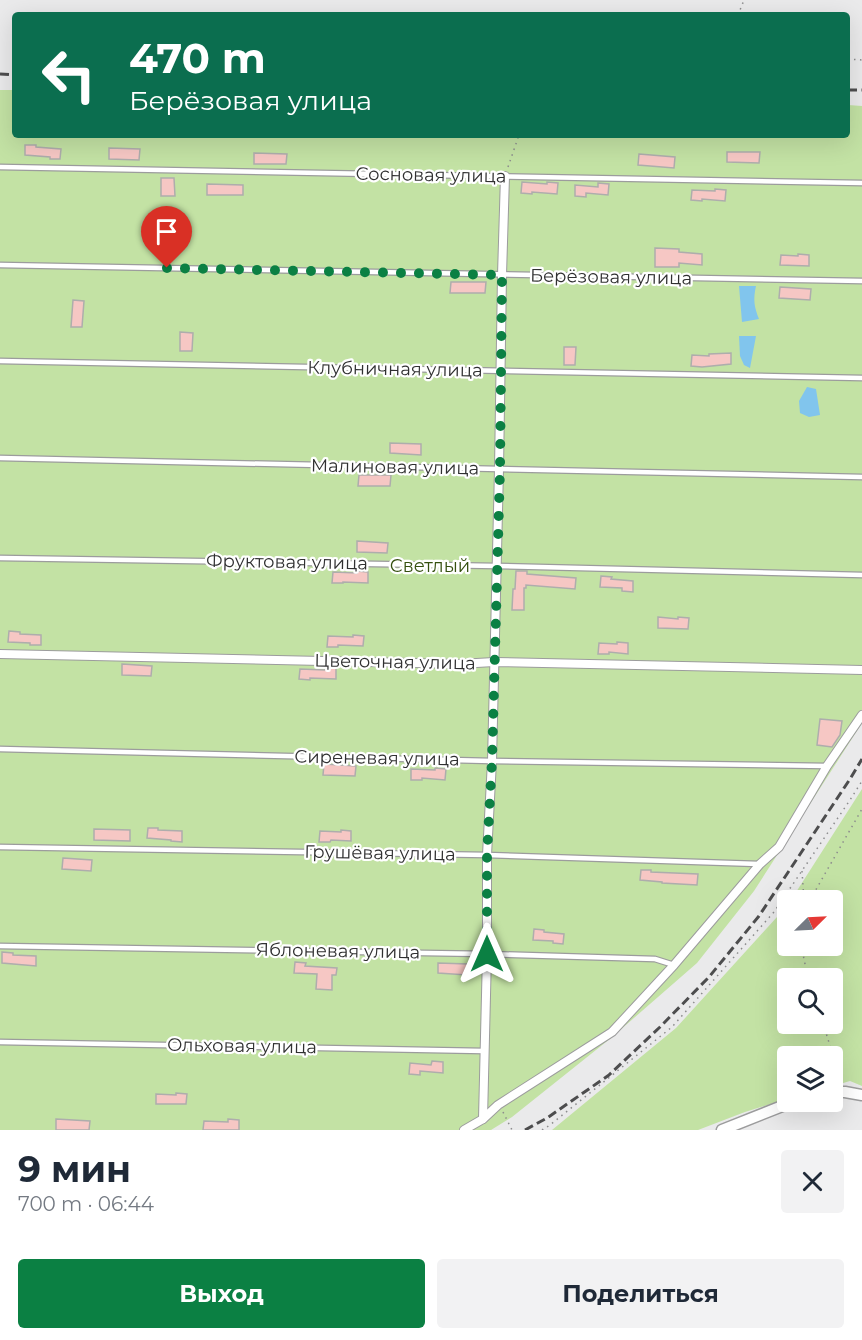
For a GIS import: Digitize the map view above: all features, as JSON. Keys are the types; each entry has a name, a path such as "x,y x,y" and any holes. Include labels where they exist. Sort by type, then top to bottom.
{"street":[{"path":"483,1119 487,855 492,761 500,469 505,176"},
{"name":"Цветочная улица","path":"0,654 862,670"},
{"path":"464,1130 483,1119 498,1105 612,1032 674,965 760,864 779,847 826,766 862,715"},
{"path":"843,1093 862,1095"},
{"path":"722,1130 777,1108"}],"lane":[{"name":"Сосновая улица","path":"0,167 862,183"},
{"name":"Берёзовая улица","path":"0,265 862,281"},
{"name":"Клубничная улица","path":"0,361 862,378"},
{"name":"Малиновая улица","path":"0,458 862,477"},
{"name":"Фруктовая улица","path":"0,558 862,575"},
{"name":"Сиреневая улица","path":"0,749 492,761 826,766"},
{"name":"Грушёвая улица","path":"0,847 487,855 760,864"},
{"name":"Яблоневая улица","path":"0,946 655,958 674,965"},
{"name":"Ольховая улица","path":"0,1042 484,1051"}],"path":[{"path":"505,176 518,138"},
{"path":"542,1130 672,1026 774,912 862,781"},
{"path":"816,890 862,809"},
{"path":"802,870 803,890"},
{"path":"498,1105 512,1130"}],"green space":[{"name":"Светлый","path":"0,90 12,90 12,138 850,138 850,105 862,106 862,723 754,891 697,963 611,1038 512,1117 491,1130 0,1130"},
{"path":"862,789 862,1086 850,1081 843,1083 843,1046 777,1046 777,1102 698,1130 552,1130 676,1028 777,917 777,956 843,956 843,890 797,890"}],"water":[{"path":"739,286 756,286 754,303 759,319 742,322"},
{"path":"739,336 756,336 750,368 744,365 740,356"},
{"path":"807,387 816,389 820,415 809,417 800,413 799,401"}],"building":[{"path":"25,145 61,149 60,159 25,155"},
{"path":"109,148 140,149 139,160 109,159"},
{"path":"727,152 760,152 759,163 727,162"},
{"path":"254,153 287,154 286,164 254,164"},
{"path":"639,154 675,157 674,168 638,165"},
{"path":"161,178 174,178 175,196 161,196"},
{"path":"522,182 558,183 557,194 521,193"},
{"path":"598,183 609,184 608,195 586,193 586,197 575,196 575,185 598,187"},
{"path":"207,184 243,185 243,195 207,195"},
{"path":"715,189 726,190 725,201 691,200 692,190 715,191"},
{"path":"655,248 679,249 679,252 702,254 702,265 679,263 679,267 655,267"},
{"path":"798,254 809,255 809,266 780,265 781,255 798,256"},
{"path":"451,282 486,282 485,293 450,293"},
{"path":"780,287 811,289 810,300 779,298"},
{"path":"73,300 84,301 82,327 71,327"},
{"path":"180,332 193,333 192,351 180,351"},
{"path":"564,347 576,347 575,365 564,365"},
{"path":"731,353 731,364 691,366 692,355 709,356 709,354"},
{"path":"390,443 421,444 421,455 390,453"},
{"path":"359,475 391,475 390,486 358,486"},
{"path":"357,541 388,543 387,553 357,552"},
{"path":"357,571 368,572 368,583 332,583 333,572 357,573"},
{"path":"516,571 576,578 575,589 526,585 524,610 512,610"},
{"path":"601,576 633,581 633,592 622,591 622,588 600,587"},
{"path":"658,617 689,618 688,629 658,628"},
{"path":"9,631 41,635 41,645 8,642"},
{"path":"353,635 364,636 363,646 327,647 328,636 353,637"},
{"path":"617,642 628,643 628,654 609,652 609,654 598,654 599,643 617,644"},
{"path":"122,664 152,666 151,676 122,675"},
{"path":"325,668 336,668 336,679 299,679 300,669 325,670"},
{"path":"820,719 842,721 840,735 832,747 817,745"},
{"path":"324,764 356,766 355,776 323,775"},
{"path":"435,768 446,769 445,780 422,778 422,780 411,780 411,769 435,770"},
{"path":"148,828 182,831 182,842 147,838"},
{"path":"94,829 130,830 130,841 94,840"},
{"path":"341,830 351,831 351,841 319,842 320,831 341,832"},
{"path":"63,858 92,860 91,871 62,869"},
{"path":"641,870 698,874 697,885 640,880"},
{"path":"534,929 564,934 563,944 533,940"},
{"path":"2,952 36,956 36,966 2,963"},
{"path":"295,962 306,963 305,966 337,968 336,975 332,975 332,990 316,989 317,974 294,973"},
{"path":"438,963 468,964 467,975 438,973"},
{"path":"432,1061 443,1062 443,1073 420,1071 420,1075 409,1074 410,1063 431,1065"},
{"path":"176,1093 187,1094 186,1104 156,1104 156,1094 176,1095"},
{"path":"56,1119 90,1121 89,1130 56,1130"},
{"path":"228,1119 239,1120 239,1130 203,1130 204,1121 228,1122"}],"railway":[{"path":"0,74 12,75"},
{"path":"850,90 862,90"},
{"path":"525,1130 547,1118 609,1075 709,977 759,916 862,759"}],"route":[{"path":"167,268 502,275 500,469 492,761 487,855 487,954"}]}
